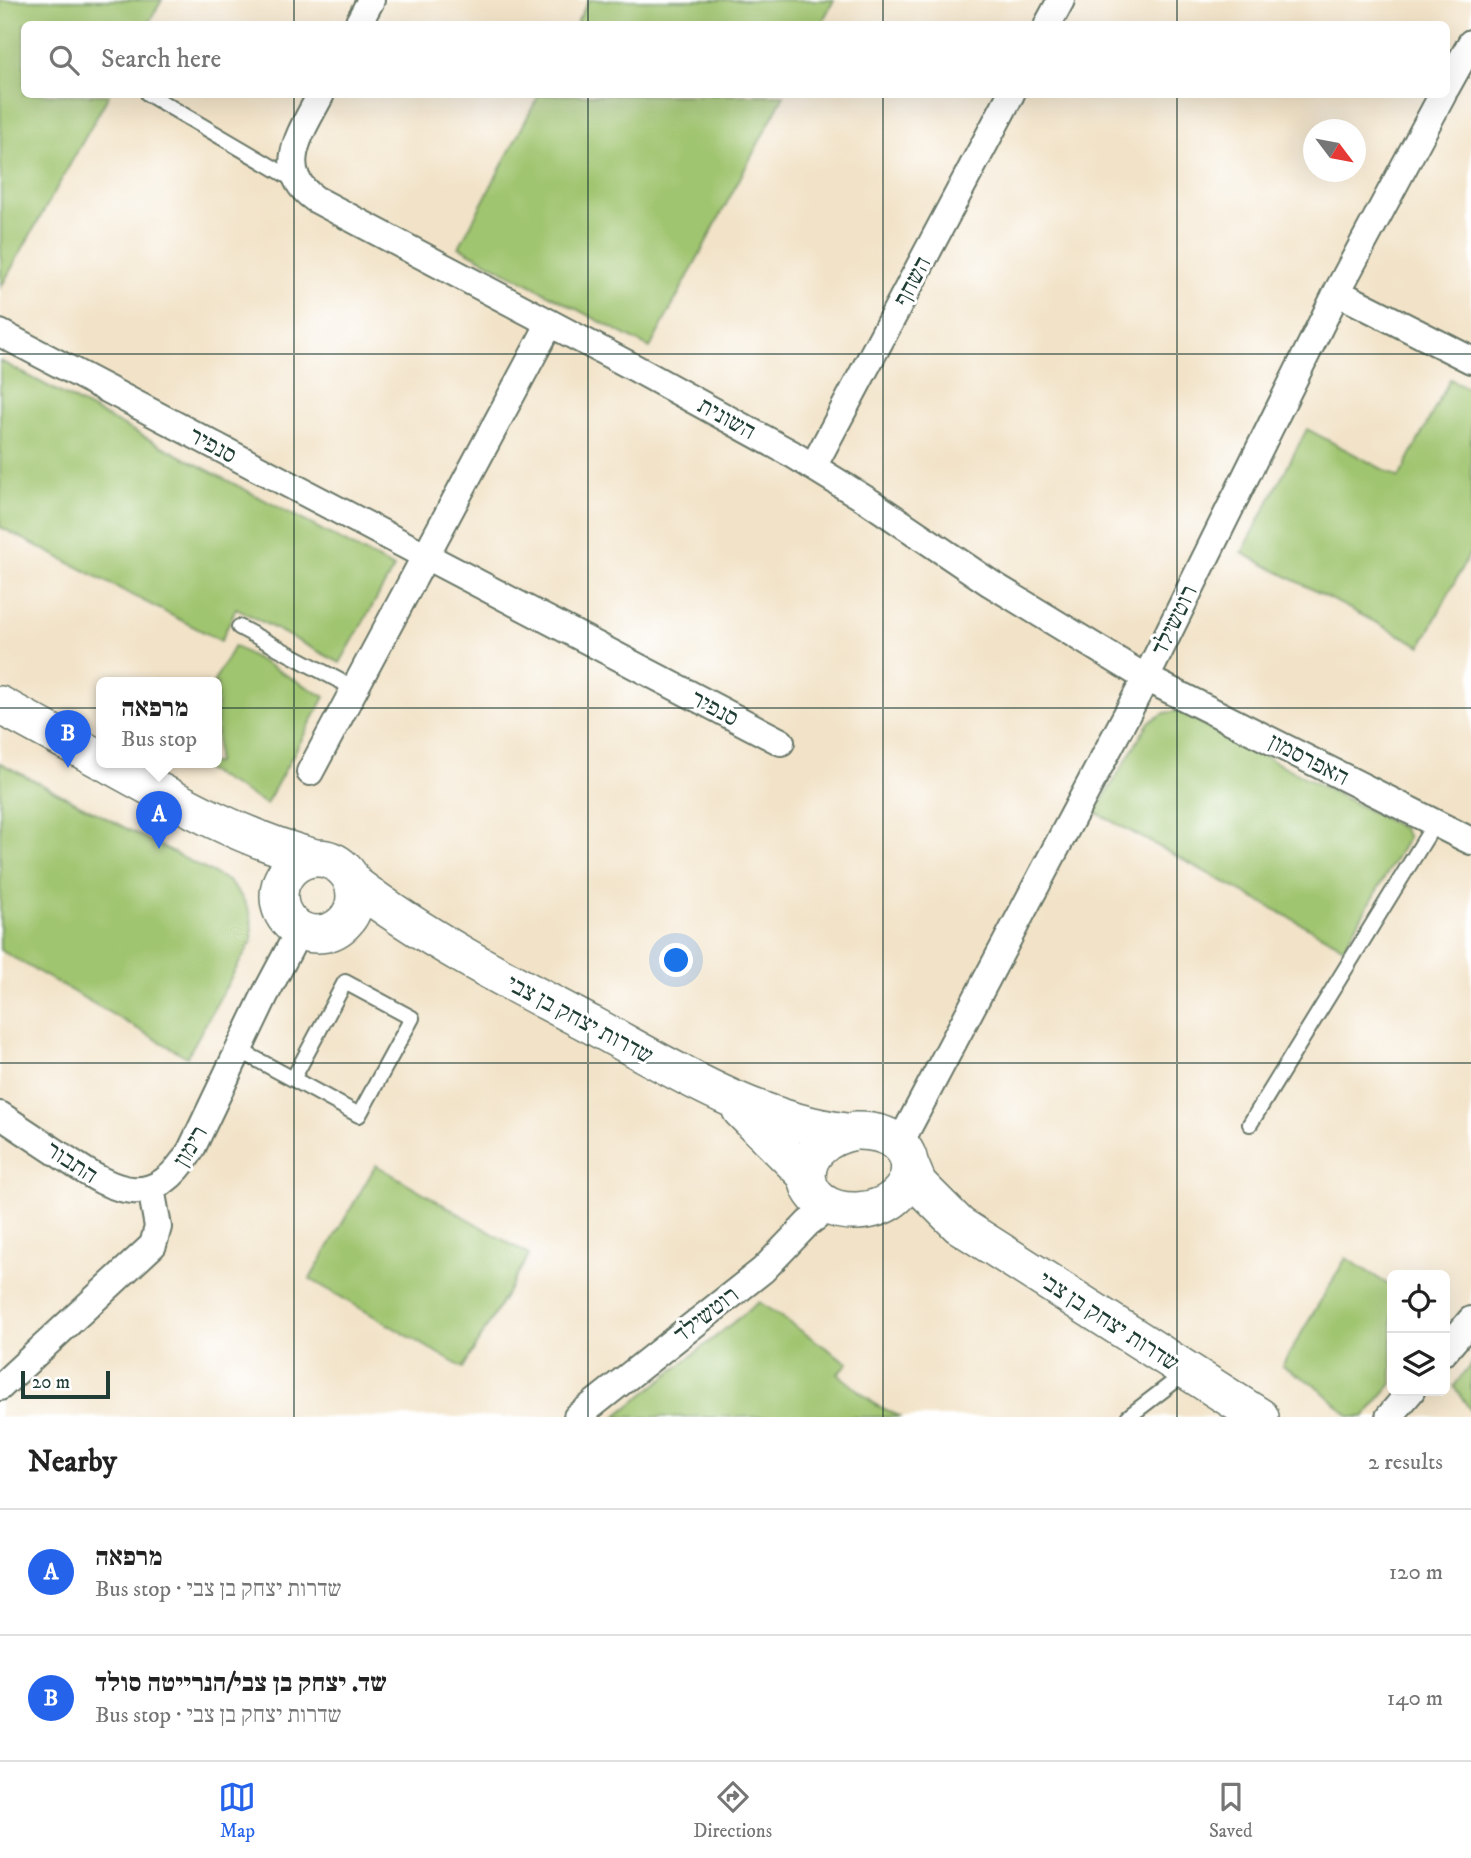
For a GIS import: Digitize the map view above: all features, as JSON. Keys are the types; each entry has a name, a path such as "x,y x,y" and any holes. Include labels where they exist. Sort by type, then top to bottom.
{"street":[{"path":"360,21 371,0"},
{"path":"1050,21 1061,0"},
{"path":"1450,82 1471,43"},
{"path":"297,182 292,168 294,152 319,98"},
{"name":"השחף","path":"813,467 1009,98"},
{"name":"רוטשילד","path":"905,1154 1146,678 1337,292 1441,98"},
{"name":"השונית","path":"297,182 324,205 550,323 813,467 990,583 1146,678"},
{"path":"1337,292 1471,360"},
{"path":"310,772 550,323"},
{"name":"סנפיר","path":"0,333 781,742"},
{"name":"האפרסמון","path":"1146,678 1471,842"},
{"path":"0,705 96,757"},
{"path":"116,768 211,820 260,841 315,858"},
{"path":"211,820 253,861 304,922"},
{"path":"304,922 279,893 285,876 298,863 315,858"},
{"name":"שדרות יצחק בן צבי","path":"315,858 337,863 354,884 438,943 721,1094 788,1121 846,1132"},
{"path":"304,922 346,921 355,899 354,884"},
{"name":"שדרות יצחק בן צבי","path":"304,922 344,929 378,930 438,943"},
{"name":"רימון","path":"0,1387 153,1245 158,1227 151,1188 165,1181 183,1163 304,922"},
{"name":"שדרות יצחק בן צבי","path":"721,1094 757,1124 807,1176"},
{"name":"התבור","path":"0,1115 106,1184 132,1191 151,1188"},
{"path":"863,1130 878,1133 905,1154 909,1178 892,1200 879,1207 854,1211 831,1206 814,1194 807,1176 808,1163 814,1152 824,1142 846,1132 863,1130"},
{"name":"שדרות יצחק בן צבי","path":"905,1154 918,1184 959,1225"},
{"name":"שדרות יצחק בן צבי","path":"879,1207 884,1205 919,1210 959,1225 1260,1417"},
{"name":"רוטשילד","path":"577,1417 762,1270 808,1223 831,1206"},
{"path":"1450,1345 1471,1320"},
{"path":"1388,1417 1407,1396"}],"lane":[{"path":"155,98 297,182"},
{"path":"239,627 355,689"},
{"path":"1250,1124 1435,823"},
{"path":"239,1050 359,1115 411,1018 345,982 293,1079"},
{"path":"1128,1417 1188,1371"}],"green space":[{"path":"0,0 162,0 150,21 21,21 21,98 107,98 1,287"},
{"path":"589,0 834,0 823,21 578,21"},
{"path":"537,98 782,98 650,348 459,247"},
{"path":"0,361 394,568 340,663 236,608 221,641 0,527"},
{"path":"1450,379 1471,390 1471,551 1421,646 1242,553 1307,429 1399,478"},
{"path":"234,646 325,697 266,804 202,768 222,768 222,677 216,677"},
{"path":"1178,711 1402,828 1408,837 1344,947 1095,812 1149,722 1165,713"},
{"path":"0,763 228,881 245,902 252,924 251,942 187,1057 0,950"},
{"path":"376,1165 529,1255 463,1368 310,1279"},
{"path":"1346,1258 1387,1284 1387,1390 1364,1417 1350,1417 1314,1384 1282,1366"},
{"path":"759,1302 848,1363 838,1374 876,1405 901,1417 615,1417"},
{"path":"1471,1364 1471,1411 1454,1386"}],"place":[{"name":"שד. יצחק בן צבי/הנרייטה סולד","path":"68,768"},
{"name":"מרפאה","path":"159,849"}]}
